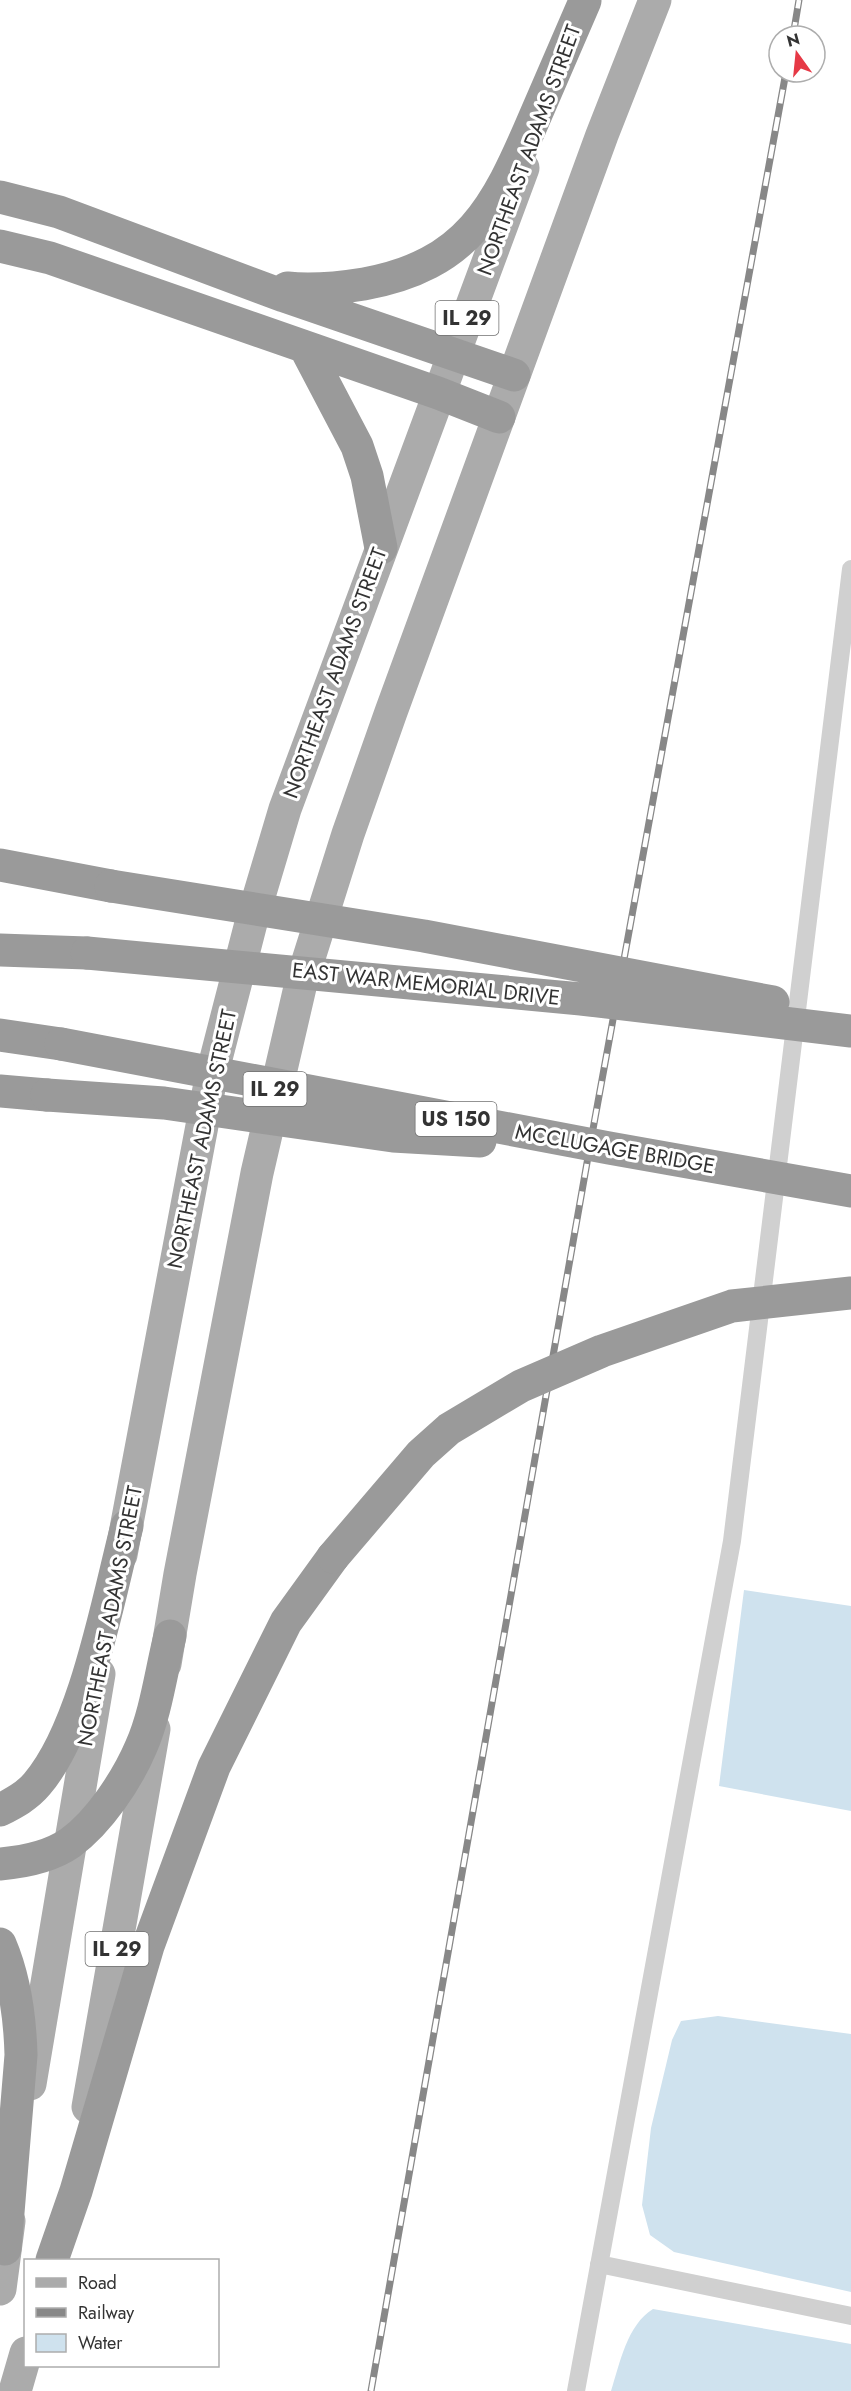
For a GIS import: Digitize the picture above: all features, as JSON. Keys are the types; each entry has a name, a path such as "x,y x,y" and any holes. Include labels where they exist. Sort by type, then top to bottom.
{"highway":[{"path":"215,270 280,287 323,289 394,277 421,268 446,253 478,225 500,191 585,0"},
{"path":"0,197 58,212 514,375"},
{"path":"0,246 50,258 438,393 500,417"},
{"path":"305,347 357,446 368,476 381,548"},
{"path":"0,865 111,886 424,936 851,1017"},
{"name":"EAST WAR MEMORIAL DRIVE","path":"0,950 87,953 580,999 851,1031"},
{"name":"MCCLUGAGE BRIDGE","path":"0,1035 61,1044 609,1148 851,1191"},
{"path":"0,1091 164,1103 393,1137 609,1148"},
{"path":"52,2259 76,2192 154,1927 214,1767 290,1615 333,1557 421,1454 449,1429 521,1386 602,1351 732,1306 851,1293"},
{"path":"0,1810 23,1797 37,1785 48,1770 70,1723 91,1664 127,1526"},
{"path":"0,1863 27,1862 69,1844 95,1818 121,1783 141,1748 170,1636"},
{"path":"0,1944 13,1982 20,2025 21,2055 5,2248"}],"main road":[{"name":"NORTHEAST ADAMS STREET","path":"0,2289 69,1844 216,1056 285,809 585,0"},
{"name":"IL 29","path":"52,2259 96,2068 170,1636 257,1173 301,983 360,799 514,375 655,0"},
{"path":"15,2391 24,2360"}],"lane":[{"path":"576,2391 732,1541 851,569"},
{"path":"599,2264 851,2316"}],"water":[{"path":"744,1590 851,1606 851,1811 719,1786"},
{"path":"718,2016 851,2034 851,2292 674,2252 650,2235 642,2205 651,2128 672,2040 681,2021"},
{"path":"653,2309 851,2344 851,2391 611,2391 621,2357 631,2335 644,2316"}],"railway":[{"path":"795,24 799,0"},
{"path":"371,2391 591,1140 784,84"}]}
